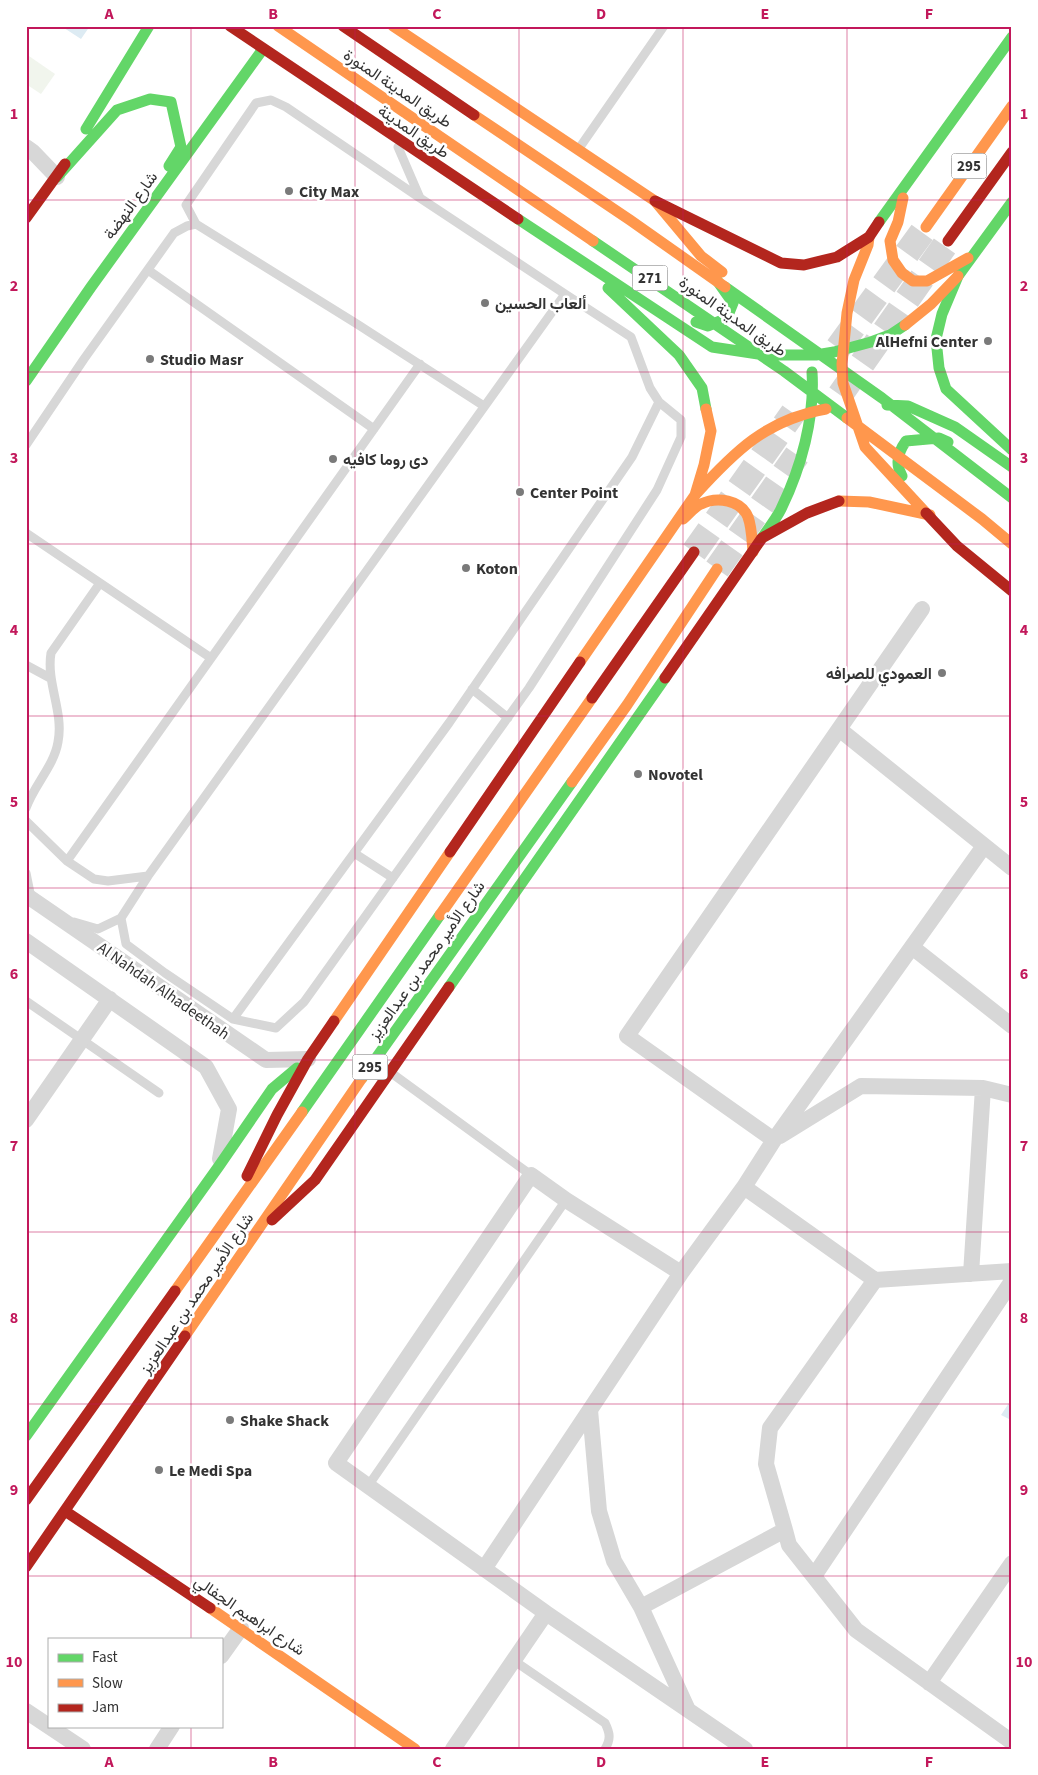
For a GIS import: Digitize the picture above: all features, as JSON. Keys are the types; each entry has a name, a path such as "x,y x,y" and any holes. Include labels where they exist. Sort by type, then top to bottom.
{"main road":[{"path":"57,177 149,26"},
{"name":"طريق المدينة","path":"230,26 580,261"},
{"name":"طريق المدينة المنورة","path":"278,26 784,371 974,513 1012,544"},
{"name":"طريق المدينة المنورة","path":"343,26 630,220 850,375 1012,498"},
{"path":"393,26 655,201 781,264 804,265 837,257 869,237 1012,37"},
{"name":"شارع النهضة","path":"26,381 91,287 263,49"},
{"path":"26,218 57,177 118,110 150,99 171,102 181,148 122,233 91,287"},
{"name":"295","path":"926,227 1012,106"},
{"name":"295","path":"948,242 1012,152"},
{"path":"906,184 898,222 890,241 893,260 902,274 913,281 927,281 973,256"},
{"path":"655,201 701,256 732,303 727,318 708,326 659,311"},
{"path":"580,261 712,347 783,357 808,357 874,343 901,329 925,310 958,276 1012,202"},
{"path":"869,237 868,245 854,280 842,351 843,383 865,448 930,515 957,546 1012,591"},
{"path":"253,1238 315,1180 753,552 784,502 802,452 810,412 814,380 808,357 798,331 701,256"},
{"path":"580,261 679,355 702,388 711,431 695,496"},
{"path":"958,276 942,314 936,339 939,368 946,389 1012,450"},
{"path":"226,1220 277,1114 308,1059 672,528 695,496 723,464 740,449 788,417 869,404 908,406 926,413 955,427 1012,467"},
{"path":"930,515 898,471 899,450 906,441 939,438 1012,472"},
{"path":"672,528 700,504 719,499 739,505 748,515 752,530 753,552"},
{"path":"762,538 806,513 836,501 864,501 930,515"},
{"name":"شارع الأمير محمد بن عبدالعزيز","path":"26,1500 226,1220 694,552"},
{"name":"شارع الأمير محمد بن عبدالعزيز","path":"26,1568 375,1060 627,705 717,569"},
{"path":"26,1436 272,1089 308,1059"},
{"name":"شارع ابراهيم الجفالي","path":"65,1511 241,1628 415,1749"}],"street":[{"path":"26,147 57,177"},
{"path":"774,1140 627,1036 922,609"},
{"path":"839,729 1012,868"},
{"path":"484,1569 681,1274 744,1187 774,1140 984,846"},
{"name":"Al Nahdah Alhadeethah","path":"29,897 266,1060 308,1059"},
{"path":"26,941 206,1067 229,1110 219,1166"},
{"path":"912,947 1012,1026"},
{"path":"26,1120 110,1000"},
{"path":"774,1140 861,1086 983,1088 1012,1095"},
{"path":"971,1274 983,1088"},
{"path":"681,1274 566,1200 531,1175 336,1463 546,1613 745,1749"},
{"path":"744,1187 875,1280 1012,1271"},
{"path":"875,1280 770,1428 766,1464 789,1545 856,1630 1012,1742"},
{"path":"814,1576 1012,1281"},
{"path":"590,1410 599,1511 614,1561 641,1607 688,1710"},
{"path":"641,1607 785,1530"},
{"path":"929,1683 1012,1563"},
{"path":"453,1749 546,1613"},
{"path":"222,1655 241,1628"},
{"path":"26,1711 48,1726"},
{"path":"52,1728 83,1749"},
{"path":"157,1749 171,1728"}],"lane":[{"path":"579,150 664,26"},
{"path":"121,918 126,944 165,972 233,1019 276,1028 304,1002 529,688 657,490 681,437 681,420 659,402 650,388 631,337 286,107 271,100 256,103 186,205 196,224 484,406"},
{"path":"394,137 420,198"},
{"path":"26,445 174,233 186,226 196,224"},
{"path":"148,270 374,429"},
{"path":"59,918 98,929 121,918 148,876 565,294"},
{"path":"67,861 420,364"},
{"path":"233,1019 472,690 632,457 659,402"},
{"path":"26,533 211,658"},
{"path":"26,808 55,755 58,741 57,709 50,678 49,664 51,653 100,583"},
{"path":"26,665 50,678"},
{"path":"472,690 508,718"},
{"path":"26,821 67,861 94,879 108,881 148,876"},
{"path":"354,853 393,878"},
{"path":"26,873 29,897"},
{"path":"26,1001 159,1094"},
{"path":"390,1072 531,1175"},
{"path":"368,1486 566,1200"},
{"path":"513,1660 605,1722 610,1733 605,1749"}],"shaded area":[{"path":"61,26 90,26 81,39"},
{"path":"26,54 55,74 41,94 26,84"},
{"path":"1011,1400 1012,1416 1009,1419 1001,1415"}],"tunnel":[{"path":"838,348 926,227"},
{"path":"840,395 948,241"},
{"path":"694,552 793,413"},
{"path":"717,569 797,455"}],"traffic: fast":[{"path":"86,129 149,26"},
{"path":"879,222 1012,37"},
{"path":"26,381 91,287 263,49"},
{"path":"57,177 117,110 150,99 171,102 181,147 169,166"},
{"path":"1012,202 958,276 942,314 936,339 939,368 946,389 1012,450"},
{"path":"518,219 712,347 765,355 816,355 871,342 890,335 905,325"},
{"path":"593,241 784,371 847,418"},
{"path":"696,322 708,326 727,318 733,303 716,279"},
{"path":"725,287 882,398 1012,498"},
{"path":"608,288 679,355 702,388 706,409"},
{"path":"762,538 781,509 795,477 809,425 812,372"},
{"path":"887,405 908,406 955,427 1012,467"},
{"path":"902,476 898,458 906,441 939,438 948,442"},
{"path":"449,987 665,678"},
{"path":"362,1078 572,782"},
{"path":"302,1112 440,915"},
{"path":"26,1436 272,1089 297,1068"}],"traffic: slow":[{"path":"278,26 593,241"},
{"path":"393,26 655,201 701,256 722,272"},
{"path":"926,227 1012,106"},
{"path":"474,115 630,220 725,287"},
{"path":"903,198 898,222 890,241 893,260 902,273 913,281 927,281 968,258"},
{"path":"869,237 868,245 854,280 847,313 842,364 843,383 865,447 926,513"},
{"path":"905,325 931,304 958,276"},
{"path":"580,662 695,495 711,431 706,409"},
{"path":"695,495 738,451 769,429 805,414 826,409"},
{"path":"847,418 982,519 1012,544"},
{"path":"683,519 696,507 707,502 721,500 734,503 745,511 748,517 753,552"},
{"path":"839,501 869,502 930,515"},
{"path":"572,782 627,705 717,569"},
{"path":"440,915 592,698"},
{"path":"334,1021 450,852"},
{"path":"185,1336 362,1078"},
{"path":"175,1291 302,1112"},
{"path":"210,1608 415,1749"}],"traffic: jam":[{"path":"230,26 518,219"},
{"path":"343,26 474,115"},
{"path":"948,241 1012,152"},
{"path":"26,218 65,164"},
{"path":"655,201 781,263 804,265 837,257 869,237 879,222"},
{"path":"665,678 762,538 807,513 839,501"},
{"path":"926,513 957,546 1012,591"},
{"path":"592,698 694,552"},
{"path":"450,852 580,662"},
{"path":"272,1220 315,1180 449,987"},
{"path":"247,1176 277,1115 308,1059 334,1021"},
{"path":"26,1500 175,1291"},
{"path":"26,1567 185,1336"},
{"path":"65,1511 210,1608"}],"place":[{"name":"City Max","path":"289,191"},
{"name":"ألعاب الحسين","path":"485,303"},
{"name":"AlHefni Center","path":"988,341"},
{"name":"Studio Masr","path":"150,359"},
{"name":"دى روما كافيه","path":"333,459"},
{"name":"Center Point","path":"520,492"},
{"name":"Koton","path":"466,568"},
{"name":"العمودي للصرافه","path":"942,673"},
{"name":"Novotel","path":"638,774"},
{"name":"Shake Shack","path":"230,1420"},
{"name":"Le Medi Spa","path":"159,1470"}]}
